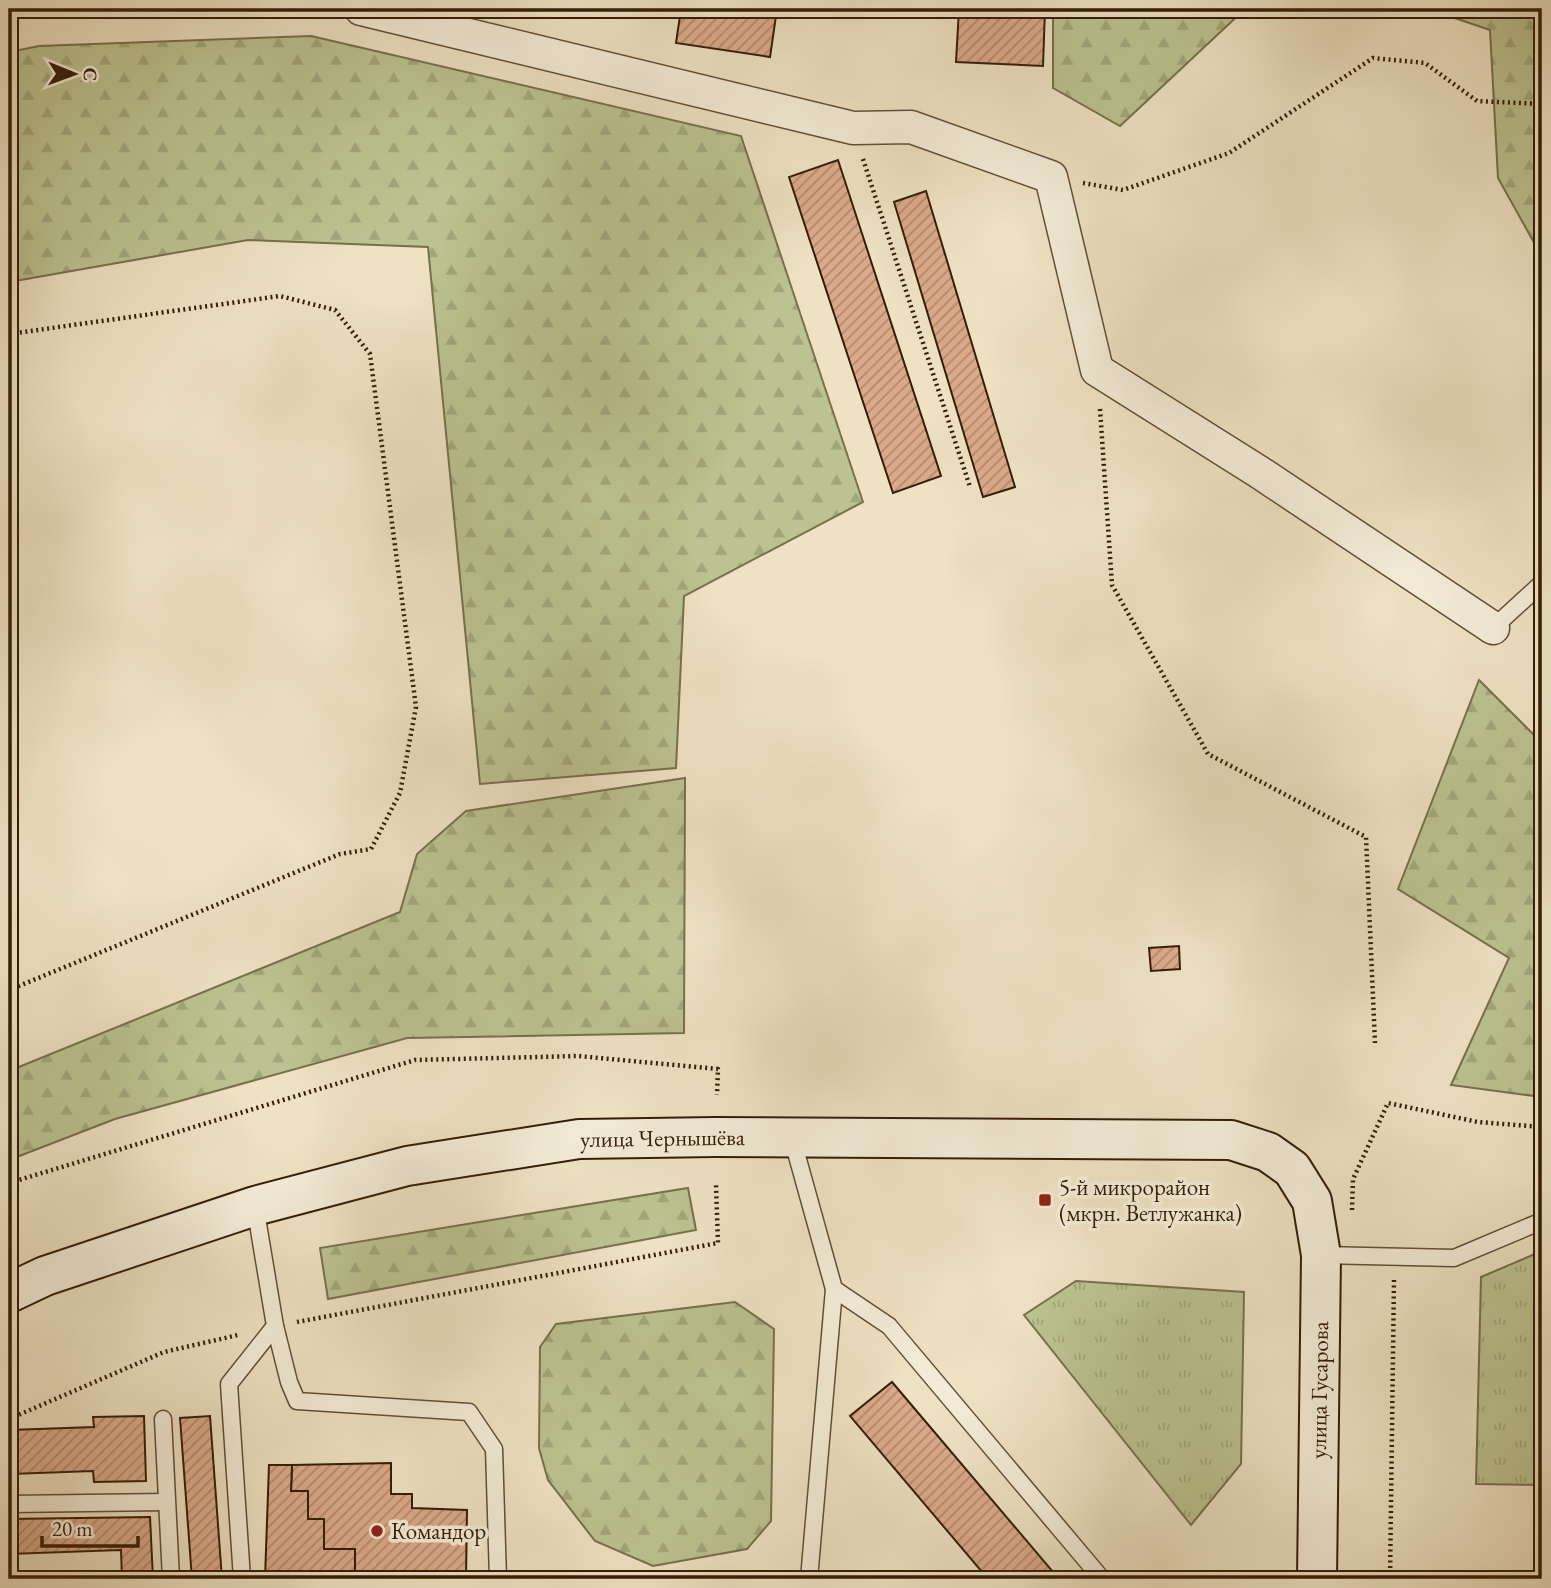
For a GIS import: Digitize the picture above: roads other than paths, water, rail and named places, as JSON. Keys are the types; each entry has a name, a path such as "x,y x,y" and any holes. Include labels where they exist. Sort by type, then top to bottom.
{"street":[{"path":"361,9 853,128 911,127 1052,177 1097,370 1259,472 1493,628"},
{"name":"улица Чернышёва","path":"9,1293 45,1276 255,1206 407,1166 579,1139 1231,1140 1268,1152 1292,1169 1312,1202"},
{"name":"улица Гусарова","path":"1312,1202 1335,1256 1317,1579"}],"lane":[{"path":"1493,628 1542,583"},
{"path":"792,1138 834,1289 809,1579"},
{"path":"255,1206 275,1326 289,1382 297,1401 470,1412 494,1449 498,1579"},
{"path":"1335,1256 1454,1258 1542,1221"},
{"path":"834,1289 889,1326 1102,1579"},
{"path":"242,1579 229,1384 275,1326"},
{"path":"163,1419 171,1579"},
{"path":"9,1504 166,1502"}],"place":[{"name":"5-й микрорайон (мкрн. Ветлужанка)","path":"1045,1200"},
{"name":"Командор","path":"377,1531"}]}
